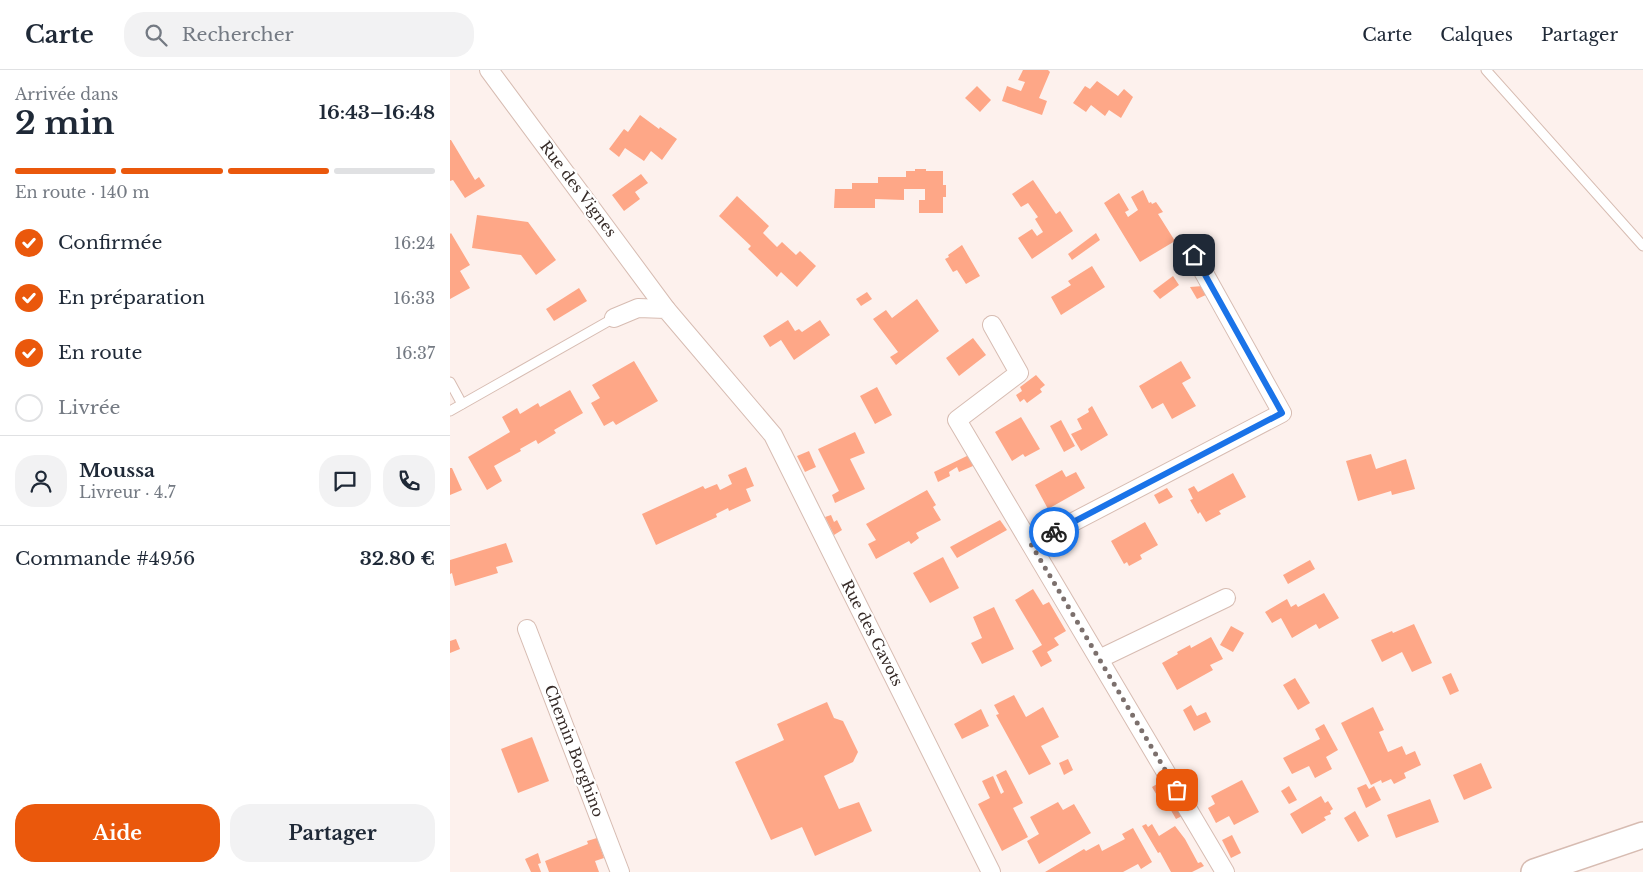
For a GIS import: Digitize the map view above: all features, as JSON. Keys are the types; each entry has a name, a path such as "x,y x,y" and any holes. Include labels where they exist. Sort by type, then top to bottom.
{"main road":[{"path":"1534,872 1643,835"}],"street":[{"name":"Rue des Vignes","path":"490,70 666,309 744,401"},
{"path":"1031,544 1282,413 1194,255"},
{"path":"614,318 638,308 666,309"},
{"path":"992,325 1019,372 957,420 1225,872"},
{"name":"Rue des Gavots","path":"744,401 773,435 991,872"},
{"path":"1099,659 1226,598"},
{"name":"Chemin Borghino","path":"527,629 620,872"}],"lane":[{"path":"1486,70 1643,246"},
{"path":"450,411 614,318"},
{"path":"450,382 462,404"}],"building":[{"path":"1023,70 1048,70 1050,72 1039,98 1047,101 1042,115 1002,101 1007,86 1021,91 1025,82 1018,80"},
{"path":"1097,81 1118,96 1124,89 1133,97 1121,118 1109,110 1105,116 1091,105 1086,112 1073,103 1085,86 1090,89"},
{"path":"977,86 991,100 980,112 965,98"},
{"path":"640,115 677,139 662,160 651,151 644,161 625,148 619,157 609,149 624,129 628,132"},
{"path":"450,140 475,180 479,177 485,186 465,198 453,180 450,181"},
{"path":"915,169 943,171 943,185 946,185 946,197 943,197 943,213 919,213 919,200 925,200 925,189 904,189 904,200 875,199 875,208 834,208 835,189 852,189 852,183 878,183 878,177 906,177 906,171 915,171"},
{"path":"641,174 648,183 635,192 640,199 624,211 612,195"},
{"path":"1033,180 1056,214 1060,211 1073,231 1032,259 1018,238 1032,229 1037,236 1043,232 1035,219 1038,217 1028,203 1021,207 1012,194"},
{"path":"1143,190 1149,203 1156,202 1163,212 1158,214 1175,241 1140,262 1104,203 1119,193 1129,210 1125,212 1128,217 1138,210 1131,197"},
{"path":"737,196 769,226 763,233 777,247 782,242 796,255 800,251 816,266 797,287 781,272 777,277 748,249 751,246 719,216"},
{"path":"477,215 528,222 556,260 536,275 521,255 472,248"},
{"path":"1096,233 1100,240 1072,260 1068,254"},
{"path":"450,234 470,265 460,271 470,288 450,299"},
{"path":"962,245 980,276 966,284 957,270 953,272 945,259"},
{"path":"1092,266 1105,287 1061,315 1051,297 1071,285 1068,281"},
{"path":"1173,276 1179,285 1160,299 1153,291"},
{"path":"1203,286 1208,294 1197,299 1190,287"},
{"path":"579,288 587,301 554,321 546,309"},
{"path":"867,292 872,299 861,306 856,299"},
{"path":"917,299 939,331 896,365 890,357 898,352 873,319 886,310 892,318"},
{"path":"788,320 795,331 799,329 802,332 820,320 830,335 794,360 781,340 770,347 763,336"},
{"path":"973,338 986,355 959,376 946,358"},
{"path":"634,361 658,401 616,425 613,421 604,426 591,403 600,398 592,385"},
{"path":"1181,361 1191,378 1182,383 1196,406 1172,419 1163,403 1152,409 1139,386"},
{"path":"1036,375 1045,385 1040,389 1042,392 1027,403 1024,399 1020,402 1016,395 1022,391 1020,387"},
{"path":"877,387 892,415 875,424 860,396"},
{"path":"570,390 583,413 554,430 556,433 538,444 536,440 494,466 502,481 487,490 468,457 510,432 502,417 517,408 520,414 538,403 540,407"},
{"path":"1092,406 1108,435 1081,451 1071,434 1082,429 1077,419 1089,412 1088,409"},
{"path":"1021,417 1040,449 1025,457 1023,454 1012,461 995,432"},
{"path":"1061,420 1075,446 1064,452 1050,426"},
{"path":"855,432 865,453 850,459 865,489 835,503 832,495 839,491 818,449"},
{"path":"809,451 816,467 805,472 797,456"},
{"path":"973,453 980,463 959,472 957,467 949,472 950,476 938,482 934,472"},
{"path":"1371,454 1376,469 1406,459 1415,489 1392,495 1391,491 1358,501 1346,461"},
{"path":"746,467 754,486 746,489 751,501 729,511 728,508 716,514 717,517 656,545 642,514 703,486 705,489 717,484 720,490 732,484 728,475"},
{"path":"450,468 452,468 462,490 450,495"},
{"path":"1062,470 1066,477 1076,472 1085,488 1048,509 1035,485"},
{"path":"1233,473 1246,497 1219,511 1221,514 1206,522 1200,512 1198,514 1190,500 1193,499 1188,489 1194,486 1198,492"},
{"path":"1167,488 1173,497 1159,504 1154,495"},
{"path":"927,490 936,505 933,507 941,520 916,533 919,538 911,544 909,541 876,559 868,544 876,540 866,524"},
{"path":"831,515 834,522 837,520 842,530 834,535 825,517"},
{"path":"1000,520 1007,530 957,558 950,547"},
{"path":"1145,522 1158,545 1140,555 1142,559 1129,566 1127,562 1124,564 1111,541"},
{"path":"506,543 513,562 496,567 498,573 455,586 452,573 450,574 450,560"},
{"path":"943,557 959,588 930,603 913,573"},
{"path":"1310,560 1315,569 1288,584 1283,575"},
{"path":"1033,589 1043,605 1049,602 1066,631 1054,638 1059,645 1047,652 1052,661 1041,667 1032,651 1042,645 1015,600"},
{"path":"1324,593 1339,618 1319,629 1316,624 1292,638 1281,618 1272,623 1265,612 1287,599 1291,607 1296,604 1298,607"},
{"path":"994,607 1014,649 982,664 971,643 982,638 973,617"},
{"path":"1414,624 1432,663 1412,672 1402,652 1382,662 1371,640"},
{"path":"1231,626 1244,633 1233,652 1220,645"},
{"path":"1211,637 1223,659 1210,665 1213,670 1177,690 1162,663 1190,645 1191,648"},
{"path":"456,639 460,649 450,653 450,641"},
{"path":"1451,673 1459,691 1450,695 1442,677"},
{"path":"1295,678 1310,703 1298,710 1283,685"},
{"path":"1014,695 1026,717 1043,707 1059,737 1041,746 1051,764 1029,775 996,715 999,714 994,705"},
{"path":"827,702 834,718 843,721 858,752 853,762 824,776 839,809 859,802 872,831 815,856 802,827 771,840 735,762 784,740 777,724"},
{"path":"1191,705 1197,716 1206,712 1211,722 1194,731 1183,710"},
{"path":"1373,707 1384,730 1379,732 1388,752 1402,746 1406,755 1415,751 1421,765 1404,773 1406,778 1394,784 1391,779 1382,783 1381,780 1371,785 1341,723"},
{"path":"981,709 989,726 962,739 954,724"},
{"path":"1324,724 1338,750 1326,757 1332,769 1315,778 1309,766 1292,774 1283,758 1320,739 1315,729"},
{"path":"532,737 549,781 518,793 501,749"},
{"path":"1068,759 1073,770 1064,775 1059,763"},
{"path":"1481,763 1492,788 1464,800 1453,775"},
{"path":"1006,770 1023,803 1013,808 1028,837 1002,851 978,804 990,798 982,781 993,776 1001,794 1004,792 996,775"},
{"path":"1164,780 1184,815 1176,819 1169,807 1165,809 1152,787"},
{"path":"1242,780 1259,812 1234,825 1229,816 1216,823 1208,808 1215,804 1211,796"},
{"path":"1366,784 1369,789 1374,786 1381,800 1366,808 1357,788"},
{"path":"1289,786 1297,800 1289,804 1281,791"},
{"path":"1321,796 1325,803 1328,801 1333,809 1330,811 1331,814 1324,817 1326,820 1302,834 1290,814"},
{"path":"1430,799 1439,822 1396,838 1387,815"},
{"path":"1058,802 1063,810 1074,804 1091,833 1039,864 1027,841 1039,834 1030,817"},
{"path":"1355,811 1369,836 1358,842 1344,818"},
{"path":"1146,824 1148,827 1152,824 1159,836 1175,826 1185,839 1198,863 1201,862 1204,866 1192,872 1171,872 1142,826"},
{"path":"1133,828 1152,862 1141,869 1138,864 1123,872 1045,872 1084,849 1086,851 1099,844 1102,851 1125,839 1122,834"},
{"path":"1232,835 1241,853 1231,858 1222,840"},
{"path":"597,838 604,858 595,861 599,872 549,872 545,861 588,844 587,841"},
{"path":"538,853 541,863 538,864 541,872 531,872 525,859"}],"way so far":[{"path":"1054,532 1031,544 1177,790"}],"route":[{"path":"1054,532 1282,413 1194,255"}]}
